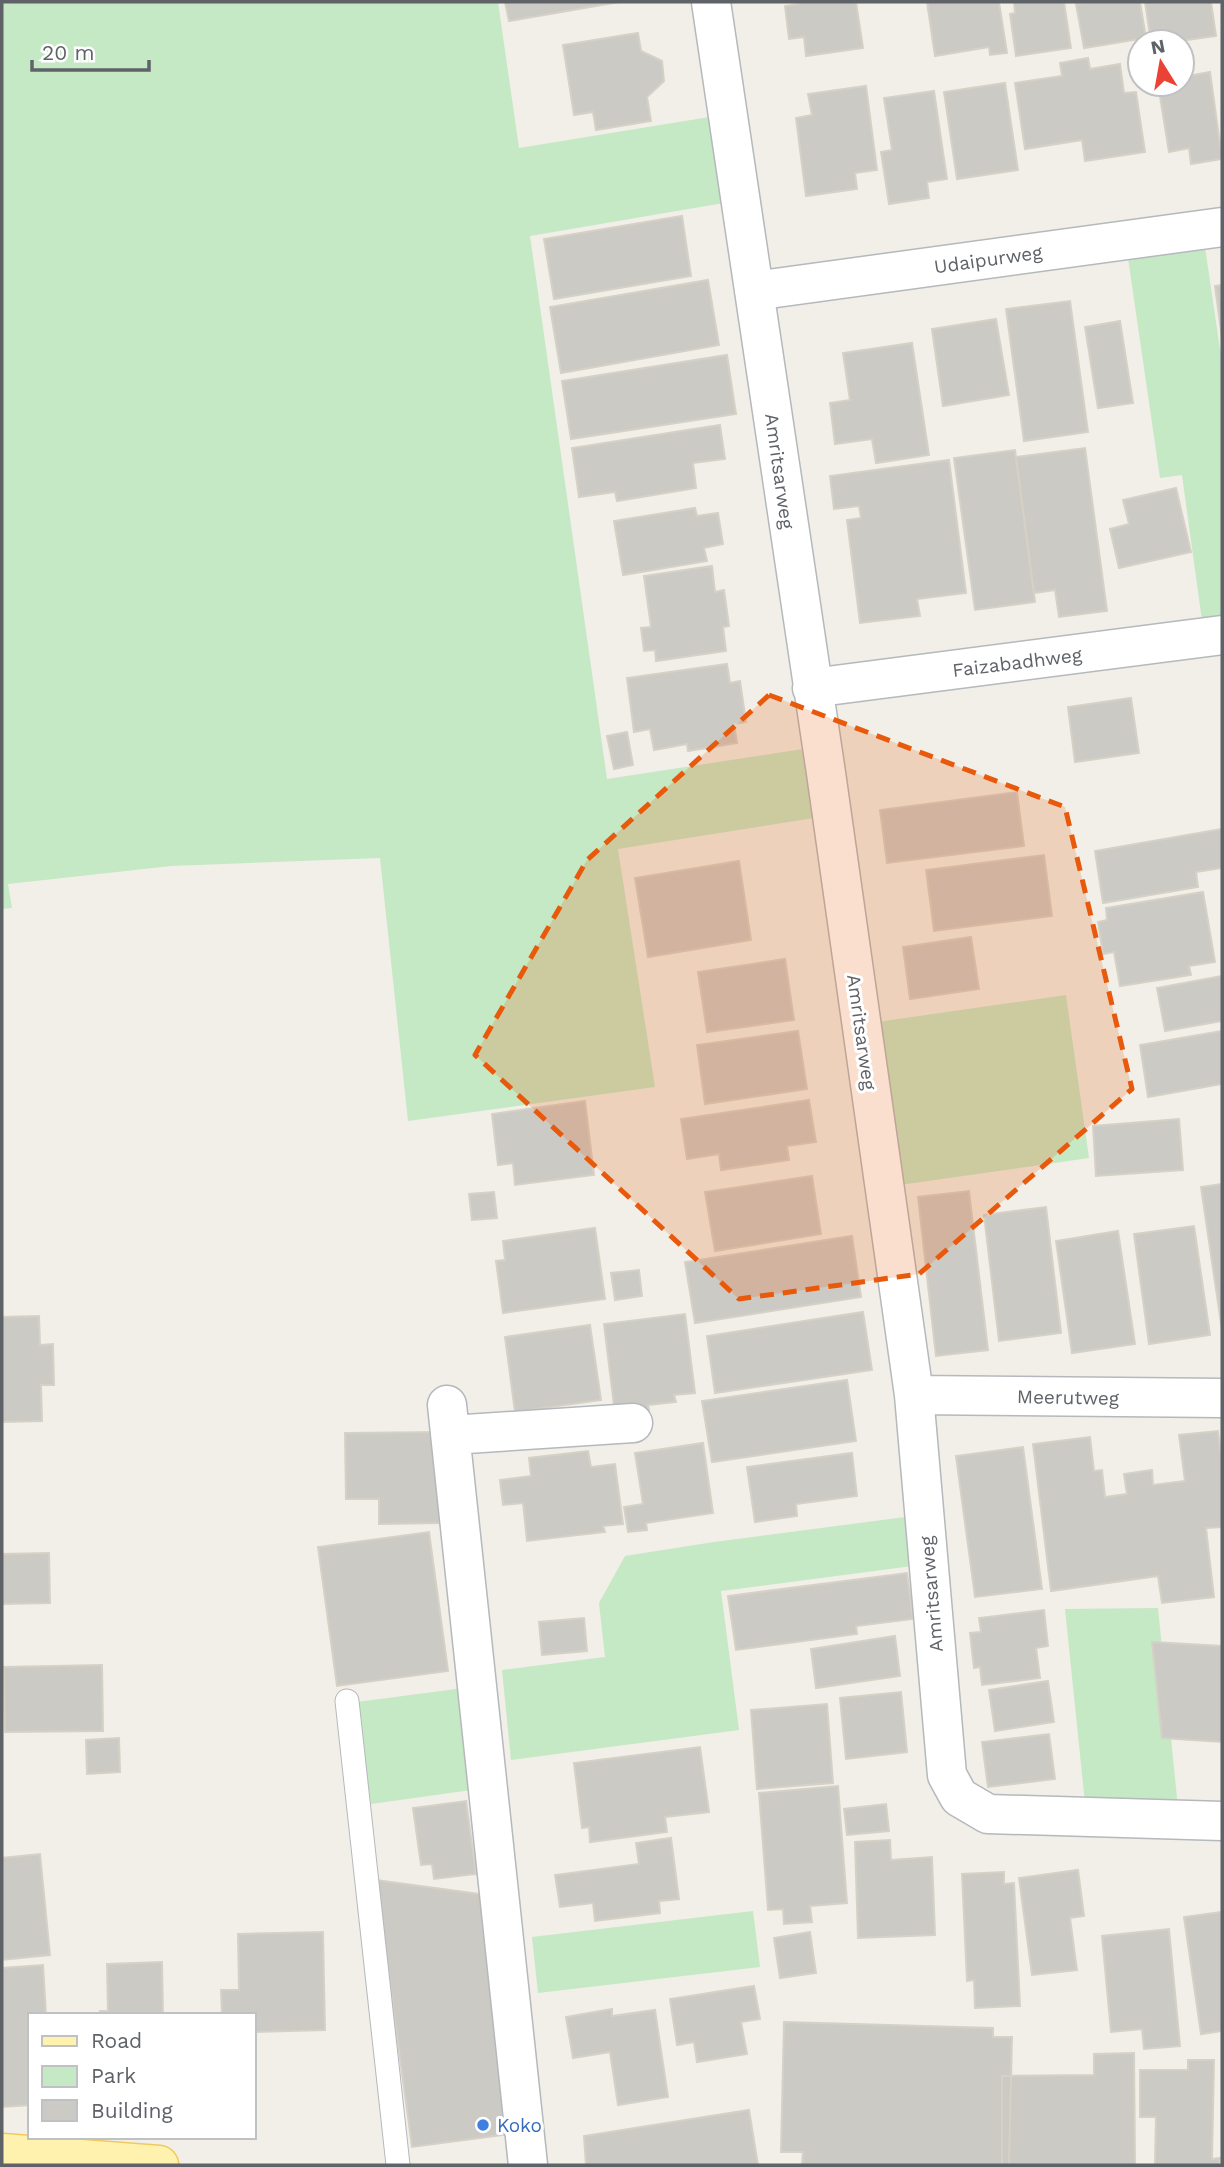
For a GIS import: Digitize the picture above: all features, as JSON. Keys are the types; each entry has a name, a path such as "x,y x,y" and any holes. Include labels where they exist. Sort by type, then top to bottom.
{"main road":[{"path":"2,2153 159,2165"}],"street":[{"name":"Amritsarweg","path":"711,2 826,773 914,1395 947,1775 959,1797 988,1814 1222,1821"},
{"name":"Udaipurweg","path":"754,291 1222,227"},
{"name":"Faizabadhweg","path":"812,688 1222,635"},
{"name":"Meerutweg","path":"914,1395 1222,1398"},
{"path":"528,2165 449,1420 633,1423"}],"lane":[{"path":"347,1701 398,2165"}],"highlighted area":[{"path":"769,695 1065,807 1132,1089 919,1274 739,1299 475,1055 587,860"}],"green space":[{"path":"2,2 498,2 519,148 734,113 747,199 530,236 607,779 816,747 827,816 618,849 655,1087 408,1121 380,858 171,866 8,884 12,908 2,909"},
{"path":"1205,247 1222,363 1222,625 1203,628 1182,475 1160,478 1128,258"},
{"path":"1066,995 1089,1158 900,1185 877,1022"},
{"path":"913,1516 920,1565 721,1591 739,1730 511,1760 502,1670 605,1657 599,1603 625,1556"},
{"path":"1158,1608 1178,1808 1085,1803 1065,1609"},
{"path":"479,1686 493,1787 371,1804 357,1702"},
{"path":"753,1911 760,1967 538,1993 532,1937"}],"building":[{"path":"505,2 619,2 509,21"},
{"path":"799,2 856,2 863,48 806,56 804,37 789,39 785,6"},
{"path":"927,2 999,2 1007,53 990,55 989,47 935,56"},
{"path":"1014,2 1064,2 1071,48 1016,56 1010,14 1015,13"},
{"path":"1140,2 1144,28 1126,28 1126,41 1084,48 1076,4"},
{"path":"1145,2 1211,2 1216,36 1196,39 1196,28 1149,28"},
{"path":"638,33 641,51 662,61 664,81 647,97 651,121 596,130 593,112 574,115 563,45"},
{"path":"1088,58 1090,69 1120,64 1126,98 1137,98 1145,152 1085,161 1082,140 1025,149 1015,83 1062,76 1060,63"},
{"path":"1210,72 1222,159 1191,164 1189,148 1169,152 1160,98 1196,98 1196,74"},
{"path":"1005,83 1018,170 957,179 944,92"},
{"path":"866,86 877,170 855,173 857,189 806,196 796,118 812,115 808,94"},
{"path":"934,91 947,179 927,182 929,198 889,204 881,152 892,150 884,98"},
{"path":"682,216 691,276 554,299 544,239"},
{"path":"708,280 719,345 561,373 550,307"},
{"path":"1222,285 1222,338 1215,286"},
{"path":"1070,301 1088,432 1024,441 1006,309"},
{"path":"996,319 1009,395 943,406 932,329"},
{"path":"1120,321 1133,403 1098,408 1085,327"},
{"path":"912,343 929,455 876,463 872,439 835,444 830,403 850,400 843,353"},
{"path":"727,355 736,414 571,439 562,381"},
{"path":"720,425 725,459 693,463 696,488 617,501 615,492 579,497 572,448"},
{"path":"1085,448 1107,611 1059,617 1055,590 1034,593 1016,457"},
{"path":"1015,450 1035,602 975,610 954,458"},
{"path":"949,460 966,593 917,599 920,616 860,623 847,520 861,518 859,506 834,509 830,476"},
{"path":"1176,488 1191,552 1119,568 1110,529 1129,524 1123,500"},
{"path":"695,508 697,516 718,513 723,544 704,548 707,561 623,575 614,521"},
{"path":"712,566 715,592 724,590 729,626 723,627 726,651 656,661 655,650 644,651 641,628 651,627 644,576"},
{"path":"727,664 730,683 740,681 746,722 734,724 737,743 688,751 687,744 654,750 650,729 634,732 627,678"},
{"path":"1131,698 1139,753 1075,762 1068,707"},
{"path":"627,732 633,765 614,769 607,736"},
{"path":"1017,792 1024,846 887,863 880,810"},
{"path":"1222,829 1222,868 1196,872 1198,887 1103,903 1095,851"},
{"path":"1044,855 1052,916 934,931 926,870"},
{"path":"739,861 751,940 648,957 635,878"},
{"path":"1203,892 1215,962 1189,966 1191,975 1120,986 1114,952 1103,954 1098,922 1107,920 1106,908"},
{"path":"971,937 979,989 910,999 903,947"},
{"path":"785,959 794,1020 707,1032 698,972"},
{"path":"1222,976 1222,1021 1165,1031 1157,988"},
{"path":"798,1031 807,1089 705,1104 697,1045"},
{"path":"1222,1031 1222,1084 1148,1097 1140,1045"},
{"path":"809,1100 816,1142 787,1146 789,1160 721,1170 719,1154 687,1159 681,1119"},
{"path":"585,1101 594,1175 515,1185 513,1163 498,1165 492,1114"},
{"path":"1179,1119 1183,1170 1096,1176 1093,1126"},
{"path":"812,1176 821,1234 715,1251 705,1192"},
{"path":"1222,1184 1222,1330 1201,1187"},
{"path":"969,1191 988,1350 936,1356 918,1197"},
{"path":"494,1192 497,1218 472,1220 469,1194"},
{"path":"1046,1207 1061,1333 999,1341 984,1215"},
{"path":"1194,1226 1210,1335 1149,1344 1134,1234"},
{"path":"595,1228 605,1299 503,1313 496,1261 505,1260 503,1241"},
{"path":"1118,1231 1135,1344 1072,1353 1056,1241"},
{"path":"852,1236 861,1297 695,1323 685,1262"},
{"path":"639,1270 642,1296 615,1300 611,1273"},
{"path":"863,1312 872,1370 715,1393 707,1336"},
{"path":"685,1314 695,1393 674,1395 676,1402 648,1405 649,1410 615,1414 604,1324"},
{"path":"39,1316 40,1345 53,1344 54,1385 41,1385 42,1421 2,1422 2,1317"},
{"path":"590,1325 601,1400 515,1412 505,1337"},
{"path":"847,1380 856,1441 712,1462 702,1401"},
{"path":"1218,1431 1222,1464 1222,1527 1206,1528 1214,1597 1162,1603 1158,1576 1051,1591 1033,1444 1090,1437 1094,1471 1102,1470 1105,1497 1127,1494 1124,1474 1152,1470 1153,1485 1185,1481 1179,1435"},
{"path":"441,1432 442,1523 379,1524 379,1499 346,1499 345,1433"},
{"path":"703,1443 713,1513 646,1523 647,1530 628,1532 624,1507 643,1504 635,1453"},
{"path":"1023,1447 1042,1589 975,1597 956,1456"},
{"path":"588,1451 591,1467 615,1464 623,1524 603,1526 605,1532 527,1541 523,1503 503,1505 500,1480 531,1476 529,1458"},
{"path":"852,1453 857,1496 796,1504 797,1516 755,1522 747,1467"},
{"path":"429,1532 448,1671 337,1686 318,1547"},
{"path":"49,1553 50,1603 2,1604 2,1554"},
{"path":"907,1573 913,1619 856,1626 857,1634 736,1650 728,1596"},
{"path":"1044,1610 1048,1646 1036,1648 1040,1678 982,1685 980,1667 974,1668 970,1633 981,1632 979,1618"},
{"path":"584,1618 587,1651 542,1655 539,1622"},
{"path":"895,1636 900,1676 816,1688 811,1649"},
{"path":"1152,1642 1222,1646 1222,1742 1162,1738"},
{"path":"102,1665 103,1731 5,1732 4,1667"},
{"path":"1048,1681 1054,1722 995,1731 989,1690"},
{"path":"901,1692 907,1752 846,1759 840,1698"},
{"path":"827,1704 833,1783 757,1789 751,1710"},
{"path":"1049,1734 1055,1779 988,1787 982,1742"},
{"path":"119,1738 120,1772 87,1774 86,1740"},
{"path":"700,1747 709,1812 665,1817 667,1832 590,1842 589,1827 582,1828 574,1763"},
{"path":"838,1786 847,1903 810,1906 812,1922 784,1924 783,1909 768,1910 759,1793"},
{"path":"466,1801 476,1874 434,1879 432,1864 421,1865 413,1808"},
{"path":"886,1804 889,1831 847,1835 844,1809"},
{"path":"671,1838 679,1899 659,1901 660,1913 595,1921 593,1903 560,1907 555,1875 639,1864 636,1843"},
{"path":"890,1840 891,1860 932,1857 935,1935 858,1938 855,1842"},
{"path":"40,1854 50,1955 2,1960 2,1858"},
{"path":"1078,1870 1084,1916 1070,1918 1077,1970 1032,1975 1019,1878"},
{"path":"1004,1872 1004,1884 1014,1883 1020,2006 975,2008 974,1980 967,1981 962,1874"},
{"path":"376,1880 486,1895 517,2133 412,2147"},
{"path":"1222,1912 1222,2031 1201,2034 1184,1917"},
{"path":"1169,1929 1180,2046 1144,2049 1142,2029 1111,2032 1102,1936"},
{"path":"323,1932 325,2030 256,2032 256,2013 222,2013 221,1990 239,1990 238,1934"},
{"path":"810,1932 816,1973 780,1978 774,1938"},
{"path":"162,1962 163,2013 100,2013 108,2011 107,1964"},
{"path":"43,1965 46,2013 28,2013 28,2105 2,2107 2,1968"},
{"path":"754,1986 760,2019 741,2022 747,2054 697,2062 694,2042 677,2045 670,1999"},
{"path":"612,2009 612,2016 655,2010 668,2097 618,2105 610,2052 573,2058 566,2017"},
{"path":"784,2022 993,2028 993,2037 1012,2037 1009,2165 802,2165 803,2152 781,2152"},
{"path":"1134,2053 1135,2165 1002,2165 1002,2076 1094,2075 1094,2054"},
{"path":"1188,2060 1214,2060 1212,2159 1220,2158 1219,2165 1155,2165 1156,2117 1140,2117 1140,2070 1188,2070"},
{"path":"749,2110 758,2165 586,2165 584,2136"}],"place":[{"name":"Koko","path":"483,2125"}]}
